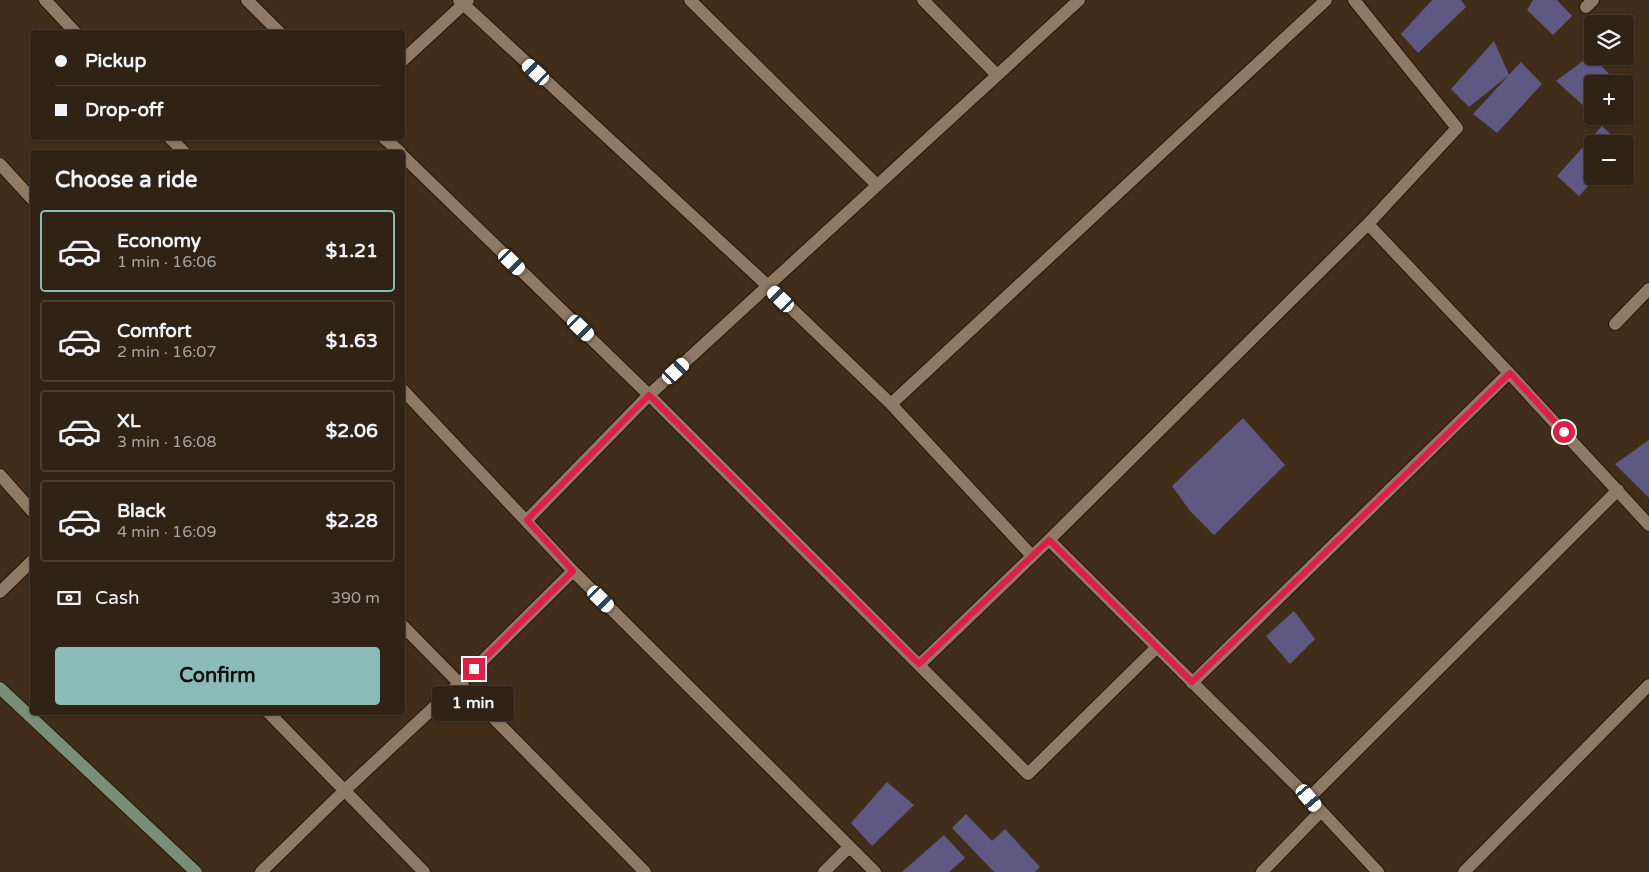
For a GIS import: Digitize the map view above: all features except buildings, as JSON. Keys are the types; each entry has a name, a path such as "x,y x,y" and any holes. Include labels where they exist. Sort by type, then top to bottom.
{"street":[{"path":"45,0 73,30"},
{"path":"247,0 277,30"},
{"path":"690,0 877,186"},
{"path":"924,0 997,75"},
{"path":"527,520 649,395 1079,0"},
{"path":"891,404 1326,0"},
{"path":"919,664 1049,540 1368,224 1456,128 1354,0"},
{"path":"405,58 464,2 768,286 891,404 1032,556"},
{"path":"172,140 182,150"},
{"path":"386,140 397,150"},
{"path":"405,158 649,395 1028,774 1157,648"},
{"path":"0,164 30,197"},
{"path":"1368,224 1510,373 1649,525"},
{"path":"1615,324 1649,289"},
{"path":"1192,682 1510,373"},
{"path":"405,392 573,571 875,872"},
{"path":"0,475 30,509"},
{"path":"1309,798 1618,490"},
{"path":"1049,540 1309,798 1320,812 1378,872"},
{"path":"0,592 30,564"},
{"path":"261,872 345,790 460,683 573,571"},
{"path":"405,628 645,872"},
{"path":"1464,872 1649,685"},
{"path":"0,688 196,872"},
{"path":"271,715 424,872"},
{"path":"1262,872 1320,812"},
{"path":"824,872 849,847"}],"route":[{"path":"474,669 573,571 527,520 649,395 919,664 1049,540 1192,682 1510,373 1564,432"}]}
